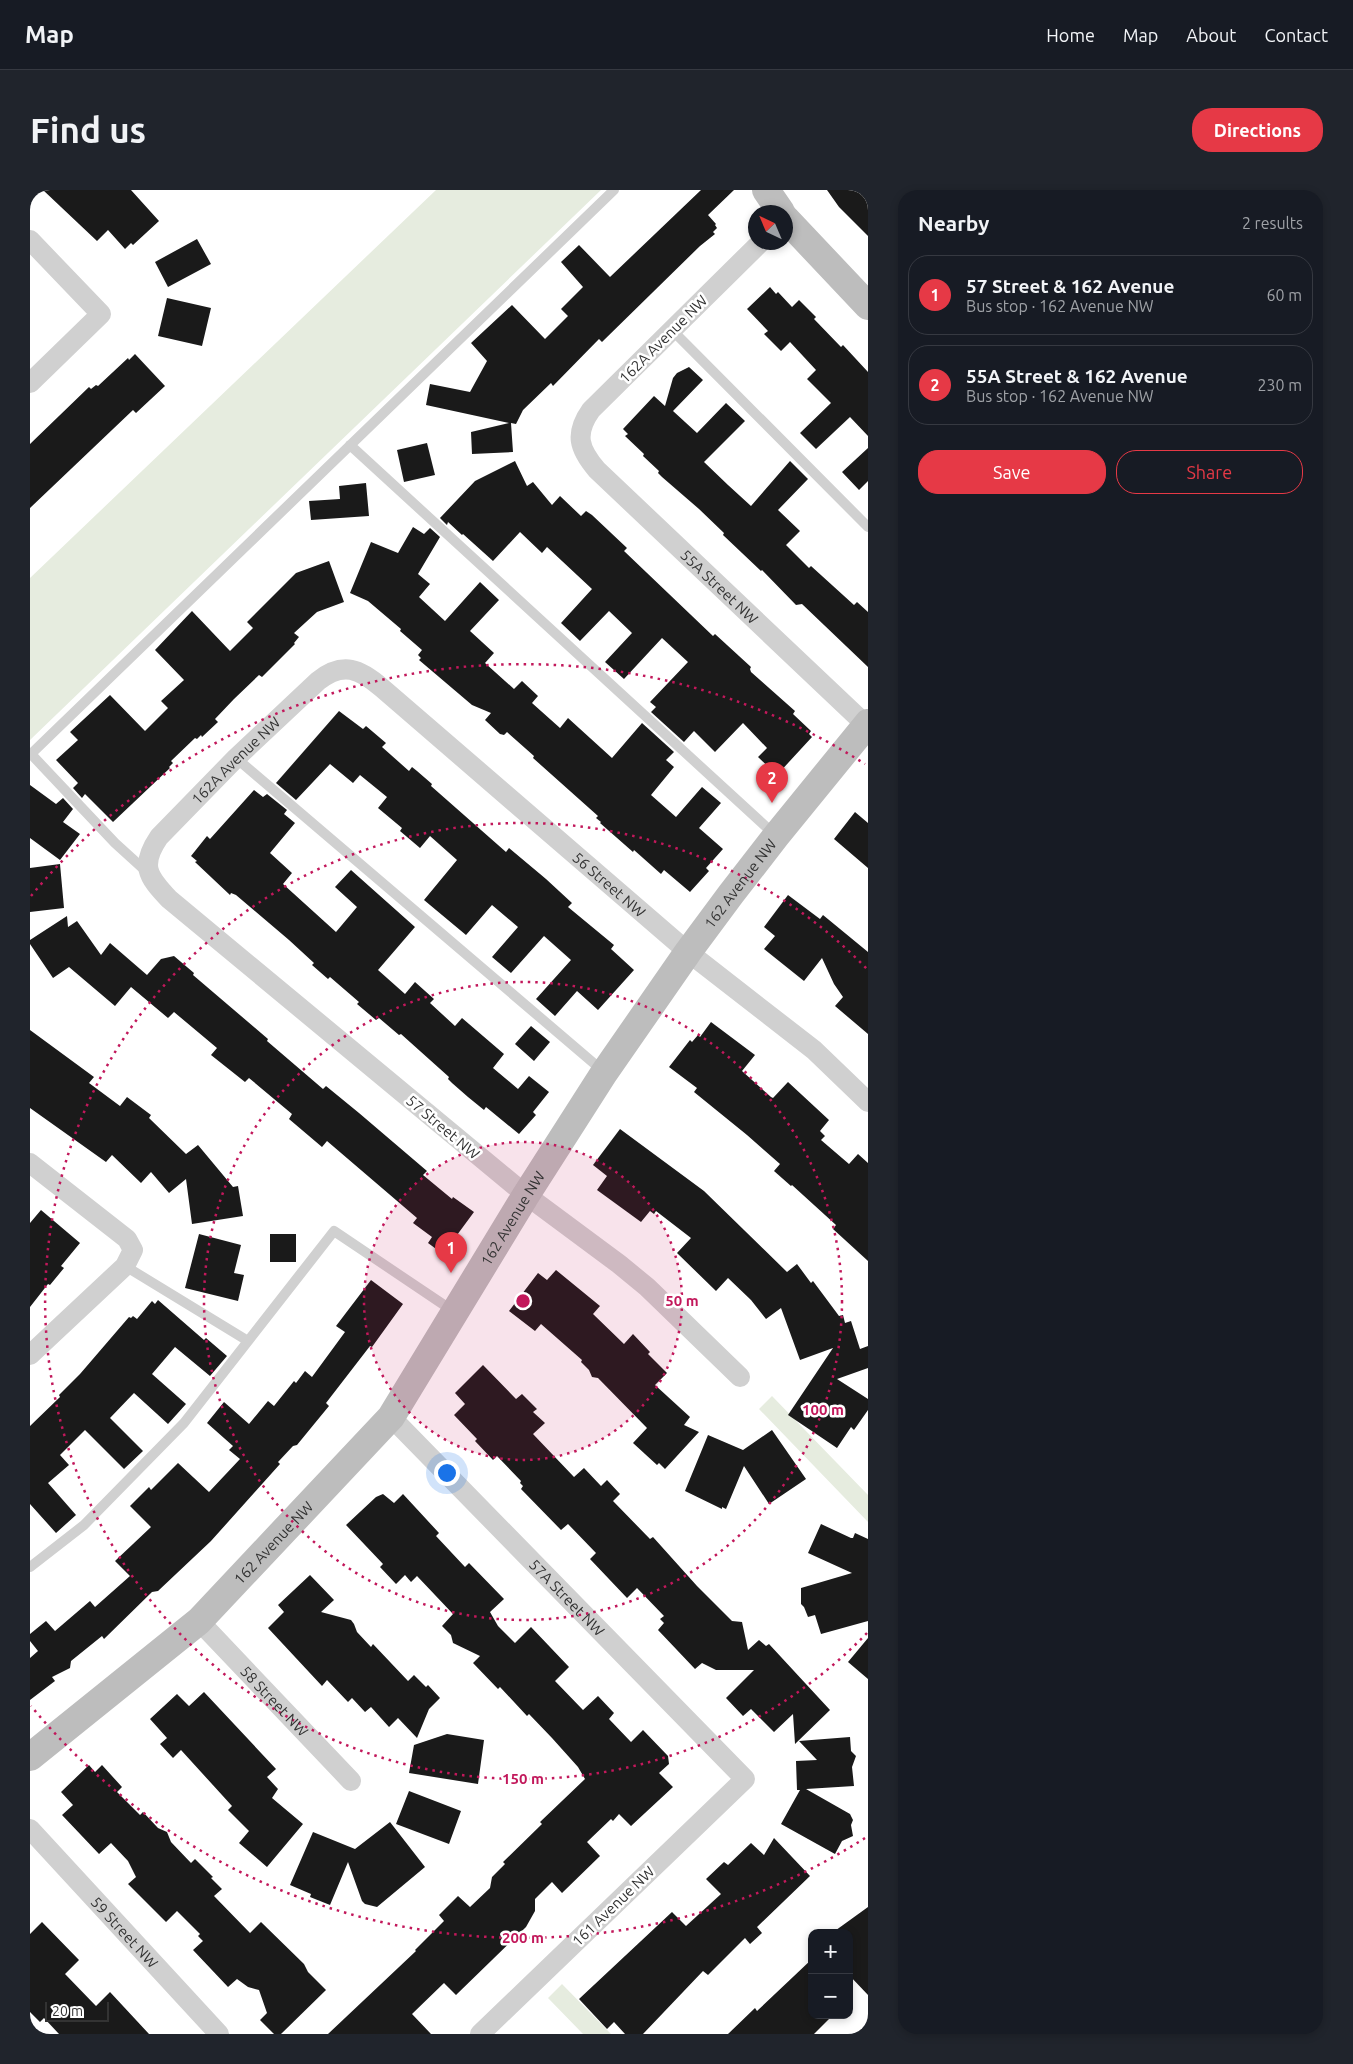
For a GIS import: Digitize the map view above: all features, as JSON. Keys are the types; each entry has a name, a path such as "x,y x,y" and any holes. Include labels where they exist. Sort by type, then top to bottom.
{"street":[{"path":"766,190 776,205"},
{"path":"793,226 868,306"},
{"path":"30,240 102,314 30,383"},
{"name":"162A Avenue NW","path":"581,443 580,432 591,410 753,250"},
{"name":"55A Street NW","path":"581,443 586,457 597,470 864,734"},
{"name":"162A Avenue NW","path":"149,874 147,862 149,851 159,837 236,758 327,674 340,670 350,670"},
{"name":"56 Street NW","path":"350,670 359,671 382,688 688,952 791,1031 868,1102"},
{"name":"162 Avenue NW","path":"30,1758 199,1621 391,1417 604,1072 688,952 776,836 864,734"},
{"name":"57 Street NW","path":"149,874 169,899 526,1196 620,1264 647,1287 740,1377"},
{"path":"30,1163 127,1239 133,1250 125,1266 30,1355"},
{"name":"57A Street NW","path":"391,1417 745,1778"},
{"name":"58 Street NW","path":"199,1621 351,1781"},
{"name":"161 Avenue NW","path":"480,2034 745,1778"},
{"name":"59 Street NW","path":"30,1829 219,2034"}],"lane":[{"path":"149,874 115,843 31,754 614,190"},
{"path":"672,330 868,527"},
{"path":"350,445 776,836"},
{"path":"236,758 604,1072"},
{"path":"30,1567 84,1525 184,1423 334,1231 455,1312"},
{"path":"125,1266 248,1341"}],"shaded area":[{"path":"436,190 601,190 30,740 30,578"},
{"path":"772,1396 868,1495 868,1522 759,1409"},
{"path":"562,1984 611,2034 583,2034 548,1998"}],"building":[{"path":"43,190 131,190 159,221 133,245 131,243 125,249 108,230 97,241"},
{"path":"701,190 734,190 708,215 716,224 717,228 713,232 715,234 700,246 602,342 599,339 553,386 551,383 523,410 516,424 511,423 513,452 472,454 471,432 509,423 426,405 430,384 470,392 487,361 471,343 512,305 545,339 568,316 561,309 583,287 561,262 579,245 610,277"},
{"path":"827,190 868,190 868,236 839,207"},
{"path":"197,239 211,264 168,287 155,262"},
{"path":"770,287 776,294 778,292 792,307 799,300 816,317 814,319 841,347 843,345 868,372 868,436 850,417 816,449 800,433 831,403 807,379 816,370 790,342 781,351 764,334 768,331 747,309"},
{"path":"167,298 211,308 202,346 158,336"},
{"path":"135,354 165,386 136,413 133,410 30,508 30,444 89,387 91,389 96,385 98,386 128,358 129,360"},
{"path":"689,367 703,380 673,411 697,433 726,403 745,421 704,462 728,485 751,506 790,461 808,479 778,510 800,531 786,545 809,568 811,566 854,605 857,602 868,612 868,667 802,604 796,605 762,570 723,535 724,533 699,509 662,477 658,473 659,471 643,456 644,454 625,436 628,434 623,429 654,396 665,406 673,378 677,373"},
{"path":"427,443 435,475 404,482 397,450"},
{"path":"868,448 868,481 859,490 842,472"},
{"path":"515,461 527,486 533,482 552,505 560,496 581,516 586,511 592,515 627,548 624,551 713,636 715,634 751,667 751,672 795,711 793,714 811,731 809,734 812,737 777,775 758,757 767,748 743,723 715,752 694,731 684,742 651,712 656,707 650,702 688,662 662,638 624,679 605,662 632,633 609,611 580,641 561,623 592,589 547,547 542,553 520,532 493,561 463,534 448,522 447,525 440,518 475,481"},
{"path":"366,483 369,516 311,520 309,501 340,499 339,486"},
{"path":"413,527 424,534 430,528 440,537 418,574 430,584 419,597 445,621 480,582 499,600 470,631 494,653 485,663 514,689 522,681 538,696 532,703 560,728 568,718 612,758 642,723 674,752 666,760 674,767 651,795 676,817 702,787 721,803 699,828 723,849 706,868 709,871 690,892 664,870 661,874 600,823 596,818 598,816 533,758 534,756 507,732 504,735 500,734 485,720 491,713 472,705 419,660 421,658 418,655 422,650 400,631 401,629 368,601 350,593 371,542 398,553"},
{"path":"329,561 344,602 317,612 294,633 299,637 295,644 262,677 259,675 234,699 215,719 218,722 202,737 201,735 197,739 195,738 171,761 173,763 170,768 113,822 85,794 82,798 73,788 78,783 56,760 78,740 70,732 110,695 145,731 168,708 161,701 184,680 155,650 192,611 230,651 253,628 247,622 296,573"},
{"path":"339,711 363,729 366,726 386,743 382,747 409,771 412,767 506,852 509,848 546,879 572,903 568,907 614,945 611,949 634,970 598,1010 577,991 555,1016 536,999 571,960 544,936 511,973 492,957 518,927 492,905 466,935 424,900 457,860 430,836 420,848 400,831 402,828 378,808 387,797 360,775 353,783 330,764 296,800 276,783"},
{"path":"30,785 56,804 63,798 73,809 63,822 80,834 60,860 30,838"},
{"path":"254,790 263,797 267,794 287,810 284,814 295,823 270,853 292,873 283,884 336,932 357,907 335,887 351,870 415,927 378,970 405,994 415,982 434,999 430,1003 455,1026 462,1018 504,1054 493,1068 518,1089 529,1076 549,1092 533,1112 536,1115 519,1134 486,1107 484,1110 468,1097 448,1079 449,1077 401,1034 399,1035 379,1018 376,1020 357,1004 359,1002 330,977 328,979 312,965 314,963 289,940 236,895 231,893 230,895 195,862 197,861 191,856 207,836 210,839"},
{"path":"855,812 868,823 868,868 834,839"},
{"path":"60,864 64,908 30,912 30,868"},
{"path":"788,895 820,919 823,915 868,952 868,1034 835,1006 843,997 834,984 822,958 804,981 764,949 775,936 764,927"},
{"path":"67,916 68,927 77,921 101,955 110,943 147,975 161,959 174,956 194,973 193,975 323,1089 326,1086 427,1171 423,1175 452,1199 453,1197 474,1212 443,1254 428,1243 432,1237 413,1223 417,1218 327,1141 322,1147 289,1119 292,1114 249,1078 245,1082 211,1055 217,1048 174,1012 168,1018 131,987 115,1006 69,967 53,978 30,944 30,940"},
{"path":"711,1022 755,1055 742,1071 773,1098 788,1082 829,1120 820,1131 825,1136 821,1140 849,1164 858,1154 868,1163 868,1261 833,1229 836,1225 774,1171 780,1164 694,1092 697,1088 669,1067 690,1040 692,1042 698,1035 700,1037"},
{"path":"531,1026 550,1042 534,1061 515,1044"},
{"path":"30,1030 94,1077 89,1083 120,1106 127,1097 151,1115 149,1118 186,1154 198,1145 233,1187 238,1186 243,1216 192,1224 186,1179 169,1193 151,1172 141,1183 112,1155 106,1162 30,1108"},
{"path":"620,1129 704,1191 787,1272 797,1264 811,1283 813,1281 839,1316 843,1315 845,1323 851,1321 860,1349 868,1346 868,1368 837,1379 868,1399 868,1410 854,1430 851,1427 837,1448 788,1415 833,1348 800,1360 781,1308 766,1319 751,1300 728,1278 716,1291 677,1253 691,1238 656,1211 654,1214 650,1211 641,1222 597,1190 607,1176 593,1165"},
{"path":"41,1210 80,1243 61,1266 64,1268 50,1285 48,1284 30,1307 30,1223"},
{"path":"199,1234 241,1245 234,1273 244,1275 238,1301 185,1288"},
{"path":"270,1234 296,1234 296,1262 270,1262"},
{"path":"556,1270 600,1306 593,1314 624,1344 633,1334 650,1352 648,1354 667,1373 655,1385 690,1417 684,1425 699,1432 665,1469 659,1463 657,1465 633,1443 647,1428 598,1378 592,1377 589,1370 581,1362 582,1360 541,1324 535,1331 509,1311 538,1273 547,1280"},
{"path":"371,1280 403,1304 372,1347 370,1346 326,1403 329,1406 297,1445 293,1446 278,1462 280,1464 211,1541 158,1591 152,1592 104,1639 102,1636 71,1661 70,1668 52,1677 55,1681 30,1700 30,1658 38,1651 30,1641 30,1634 46,1621 55,1631 90,1601 95,1607 130,1576 115,1561 151,1527 130,1506 149,1487 151,1490 178,1463 209,1492 240,1459 229,1450 233,1446 207,1423 224,1402 249,1424 268,1401 274,1406 294,1381 296,1383 305,1371 312,1377 345,1332 336,1326"},
{"path":"158,1300 204,1340 206,1338 227,1356 210,1376 175,1347 152,1374 186,1404 168,1424 134,1393 110,1418 143,1451 124,1469 85,1430 60,1455 69,1465 48,1483 76,1515 56,1533 30,1504 30,1426 60,1397 59,1395 80,1374 129,1317 133,1316 137,1319 152,1301 155,1304"},
{"path":"483,1365 516,1399 522,1394 537,1409 533,1412 545,1423 533,1434 574,1477 584,1468 601,1486 607,1480 620,1494 613,1501 650,1539 653,1537 697,1586 732,1621 742,1622 748,1650 759,1640 766,1646 769,1644 830,1710 795,1744 793,1714 774,1732 751,1709 743,1716 726,1698 754,1670 716,1670 702,1663 695,1669 658,1630 664,1623 660,1619 664,1616 637,1588 627,1598 590,1559 596,1553 568,1524 561,1530 521,1489 523,1486 520,1483 521,1481 497,1456 493,1460 475,1441 477,1439 454,1415 465,1404 455,1393"},
{"path":"772,1430 806,1479 769,1504 744,1466 726,1509 722,1507 722,1509 685,1491 708,1435 743,1450"},
{"path":"383,1494 394,1503 403,1494 439,1533 436,1536 465,1567 469,1563 504,1599 490,1612 498,1626 515,1643 531,1627 569,1667 555,1681 583,1710 598,1696 614,1713 609,1719 631,1742 643,1730 668,1756 669,1764 659,1773 673,1787 631,1826 619,1814 613,1821 611,1819 587,1842 600,1856 562,1893 552,1882 535,1899 535,1911 526,1927 456,1995 444,1983 412,2014 431,2034 328,2034 416,1951 444,1921 439,1915 458,1896 470,1907 490,1888 492,1877 505,1864 503,1862 542,1824 540,1822 585,1779 578,1767 529,1714 527,1716 500,1687 498,1689 473,1663 480,1656 453,1643 451,1635 442,1626 453,1614 417,1576 411,1582 405,1575 396,1584 380,1567 383,1564 346,1525 376,1497"},
{"path":"821,1524 851,1538 853,1538 855,1533 868,1539 868,1621 821,1634 815,1615 808,1617 801,1604 801,1588 852,1573 808,1553"},
{"path":"310,1575 334,1600 321,1612 351,1620 357,1632 371,1647 373,1644 408,1681 414,1675 426,1687 428,1685 440,1698 429,1709 417,1738 398,1718 389,1727 371,1707 365,1712 352,1698 348,1702 327,1680 322,1686 268,1628 284,1612 278,1605"},
{"path":"868,1638 868,1679 848,1662"},
{"path":"204,1692 276,1769 267,1777 278,1789 272,1798 303,1824 267,1867 239,1843 249,1831 228,1810 232,1806 181,1750 173,1758 160,1744 167,1738 150,1719 177,1694 189,1706"},
{"path":"447,1734 484,1740 478,1784 409,1773 414,1745"},
{"path":"850,1737 851,1751 856,1756 852,1767 854,1786 806,1789 850,1814 853,1820 851,1825 853,1836 842,1841 835,1854 781,1824 800,1790 797,1790 796,1761 817,1760 799,1741"},
{"path":"89,1765 95,1772 102,1765 122,1787 117,1792 140,1815 143,1812 158,1828 167,1832 171,1842 191,1863 195,1859 213,1877 211,1878 222,1889 214,1896 250,1933 261,1922 304,1964 308,1972 326,1990 281,2034 274,2034 260,2020 267,2013 259,1990 248,1987 237,1979 228,1987 193,1950 203,1941 198,1936 200,1934 177,1911 166,1922 128,1884 136,1877 128,1861 111,1843 99,1854 62,1815 73,1805 61,1792"},
{"path":"409,1791 461,1811 449,1844 396,1824"},
{"path":"390,1822 425,1867 377,1907 365,1904 362,1901 348,1862 330,1905 310,1897 311,1894 290,1885 313,1832 355,1849"},
{"path":"774,1838 810,1876 757,1927 762,1933 750,1944 745,1938 708,1975 703,1971 643,2034 625,2034 614,2022 607,2029 579,1999 672,1912 686,1926 721,1894 706,1879 724,1862 728,1865 751,1843 764,1855"},
{"path":"868,1907 868,1995 853,1979 853,1929 838,1929"},
{"path":"42,1922 79,1960 65,1974 96,2006 110,1992 149,2034 59,2034 44,2018 40,2022 30,2012 30,1934"},
{"path":"808,1963 808,2019 829,2019 814,2034 728,2034 755,2008 757,2011"}],"place":[{"name":"55A Street & 162 Avenue","path":"772,803"},
{"name":"57 Street & 162 Avenue","path":"451,1273"}]}
